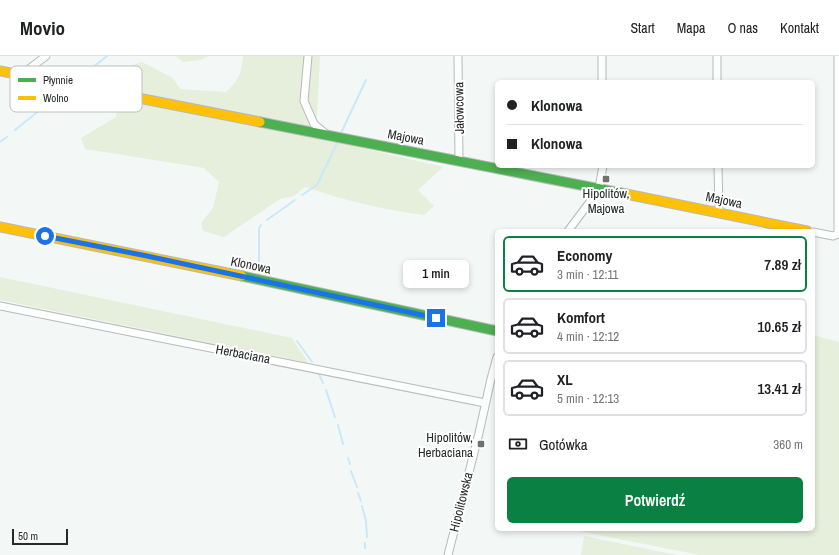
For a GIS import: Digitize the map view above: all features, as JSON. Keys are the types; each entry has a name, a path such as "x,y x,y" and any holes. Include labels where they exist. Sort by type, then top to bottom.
{"street":[{"path":"32,66 46,56"},
{"path":"308,56 304,101 314,124 327,136"},
{"name":"Jałowcowa","path":"458,56 459,161"},
{"path":"602,56 602,80"},
{"path":"717,56 717,80"},
{"path":"815,232 833,236 839,234 838,56"},
{"name":"Majowa","path":"0,71 10,73"},
{"name":"Majowa","path":"142,99 495,168"},
{"name":"Majowa","path":"495,168 798,229"},
{"path":"570,229 599,188 603,168"},
{"path":"718,168 719,212"},
{"name":"Klonowa","path":"0,227 147,256 495,331"},
{"name":"Herbaciana","path":"0,306 486,403"},
{"name":"Hipolitowska","path":"448,555 495,365"}],"green space":[{"path":"176,56 209,56 200,60 183,62"},
{"path":"243,56 320,56 316,137 443,167 418,190 434,206 424,215 409,213 364,204 305,187 294,196 280,199 224,237 203,231 201,223 213,208 219,182 204,168 85,149 81,138 116,117 117,112 142,112 142,66 131,66 142,62 173,78 180,89 226,92 234,84 242,67"},
{"path":"0,277 292,338 309,364 286,358 0,300"},
{"path":"815,336 839,342 839,555 700,555 578,531 815,531"},
{"path":"584,536 677,555 581,555"}],"waterway":[{"path":"94,66 107,56"},
{"path":"341,133 366,80"},
{"path":"15,130 37,112"},
{"path":"0,142 7,137"},
{"path":"302,195 317,185 338,141"},
{"path":"267,220 295,200"},
{"path":"259,274 259,228 261,225"},
{"path":"297,341 312,362"},
{"path":"318,372 323,383"},
{"path":"326,390 335,417"},
{"path":"338,425 343,444"},
{"path":"348,458 350,464"},
{"path":"351,471 357,487"},
{"path":"358,493 361,501"},
{"path":"362,506 366,521 367,537"},
{"path":"365,543 365,548"}],"traffic: fast":[{"path":"260,122 626,194"},
{"path":"242,276 495,331"}],"traffic: slow":[{"path":"0,71 10,73"},
{"path":"142,99 260,122"},
{"path":"626,194 797,229"},
{"path":"0,227 242,276"}],"place":[{"name":"Hipolitów, Majowa","path":"606,179"},
{"name":"Hipolitów, Herbaciana","path":"481,444"}],"route":[{"path":"45,236 147,256 436,318"}]}
